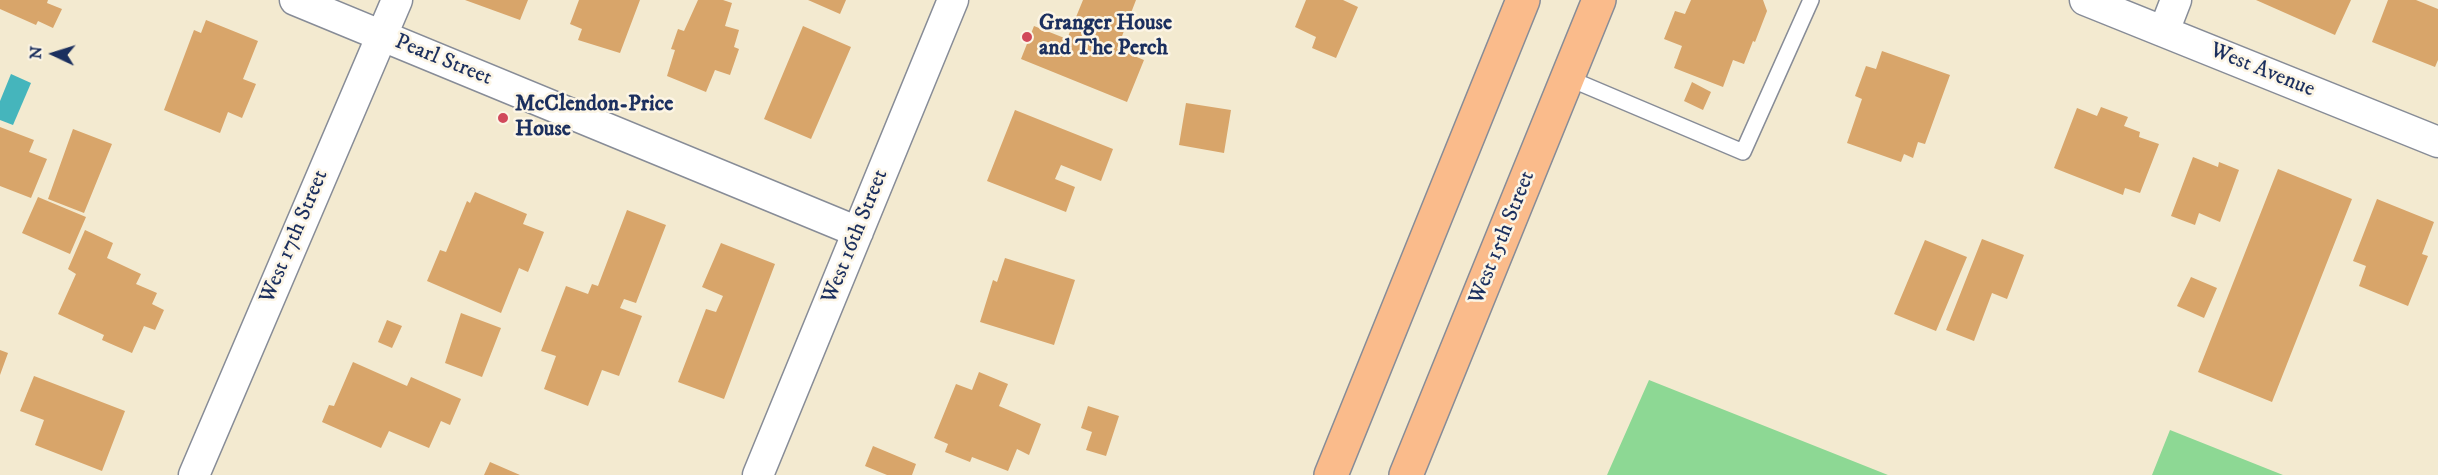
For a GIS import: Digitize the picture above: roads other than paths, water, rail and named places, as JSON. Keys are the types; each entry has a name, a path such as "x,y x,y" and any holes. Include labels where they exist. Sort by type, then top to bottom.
{"main road":[{"path":"1331,475 1523,0"},
{"name":"West 15th Street","path":"1406,475 1599,0"}],"street":[{"name":"Pearl Street","path":"295,0 858,232"},
{"name":"West 17th Street","path":"194,475 225,396 397,0"},
{"name":"West 16th Street","path":"758,475 953,0"},
{"name":"West Avenue","path":"2085,0 2438,142"},
{"path":"2164,31 2176,0"}],"lane":[{"path":"1568,78 1743,153 1811,0"}],"water":[{"path":"11,74 31,83 13,125 0,120 0,101"}],"place":[{"name":"Granger House and The Perch","path":"1027,37"},
{"name":"McClendon-Price House","path":"503,118"}]}
